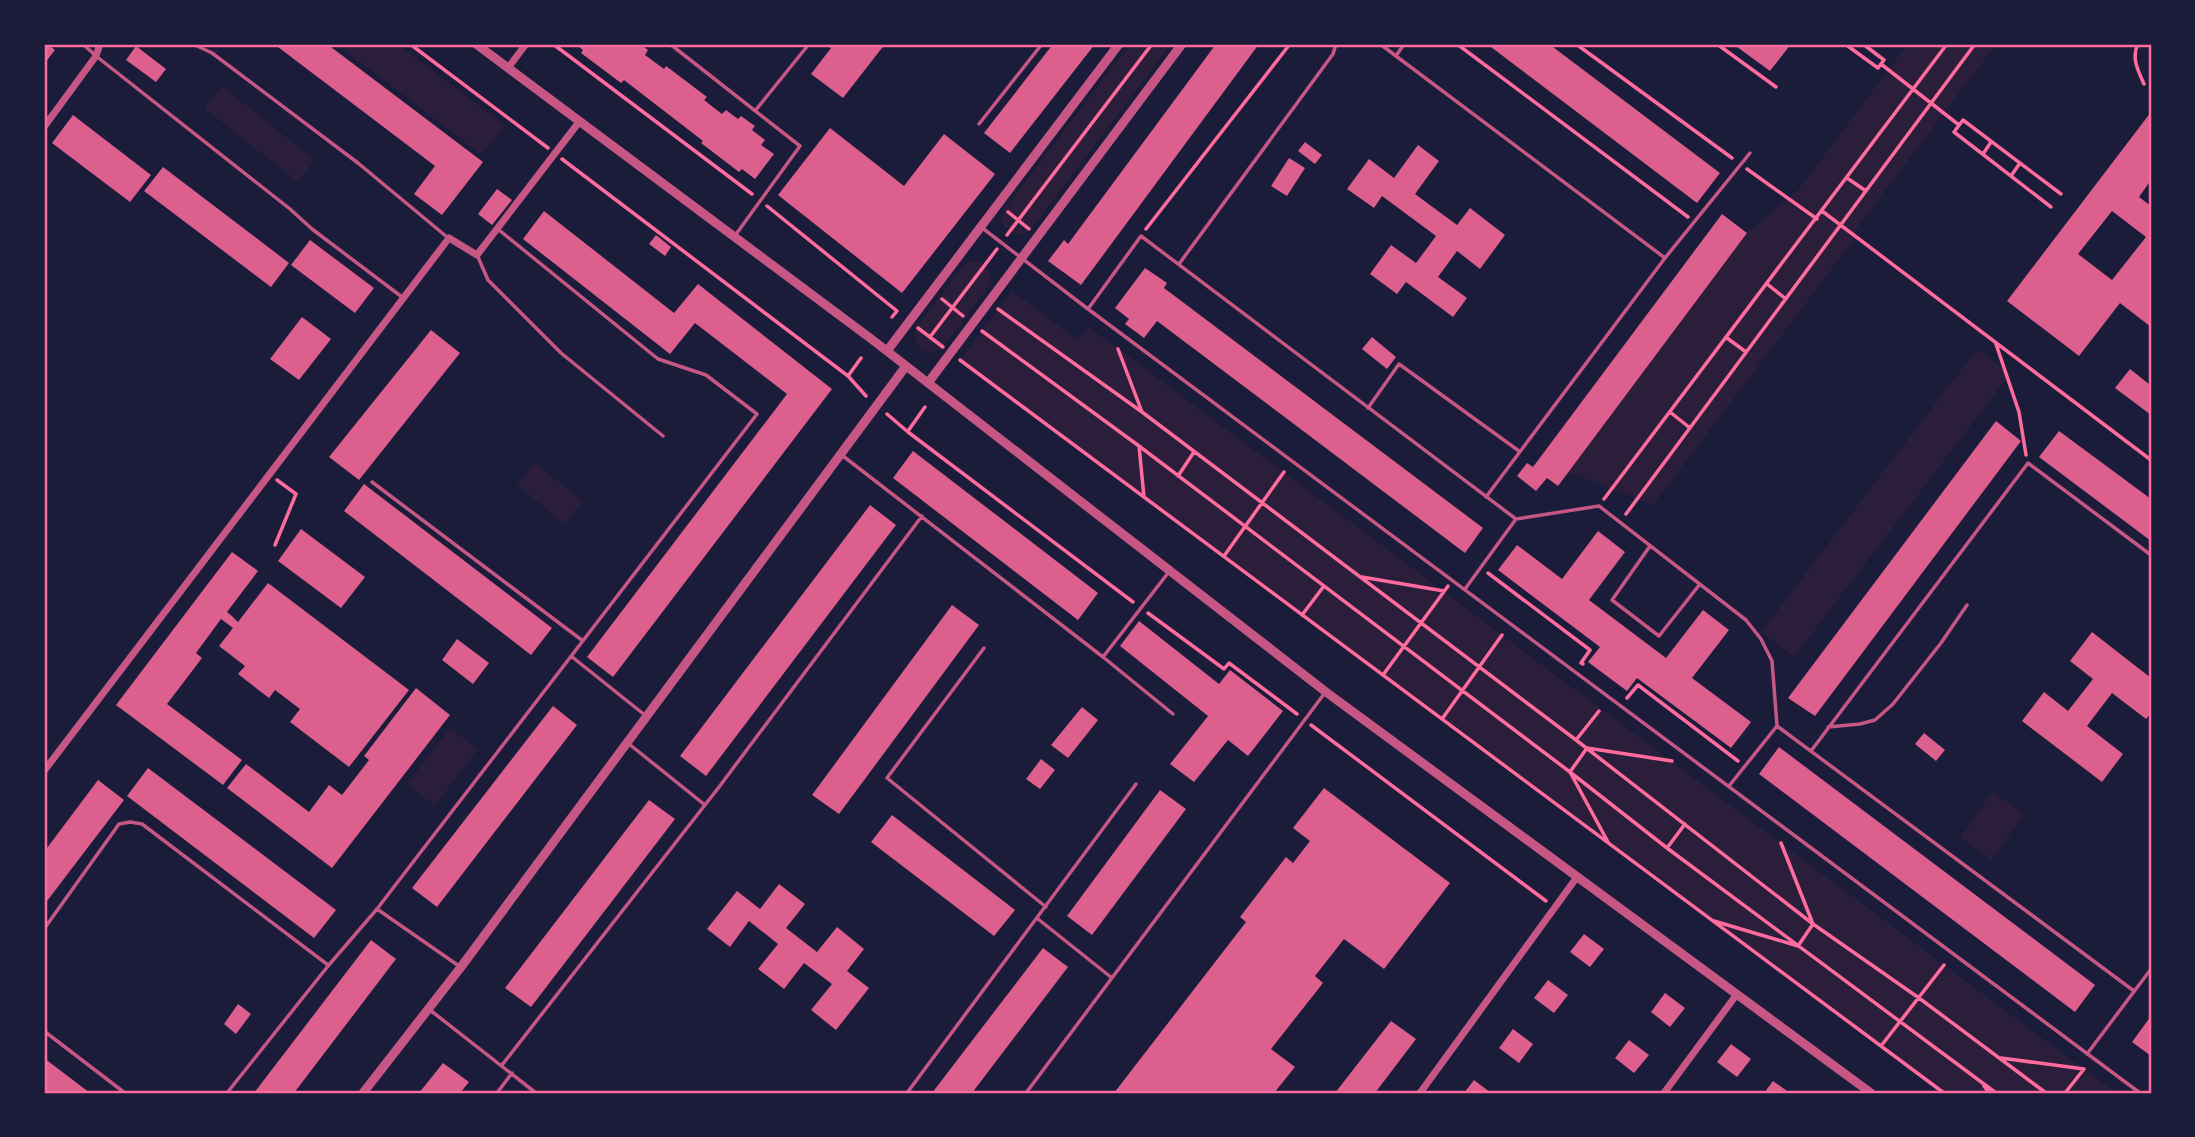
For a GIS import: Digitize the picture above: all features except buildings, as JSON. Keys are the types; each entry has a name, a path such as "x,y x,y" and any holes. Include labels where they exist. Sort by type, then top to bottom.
{"street":[{"path":"44,127 96,56 100,44"},
{"path":"475,44 887,351 1326,692 1871,1093"},
{"path":"508,68 526,44"},
{"path":"887,351 1119,44"},
{"path":"928,383 1182,44"},
{"path":"44,771 449,239 477,255 579,122"},
{"path":"363,1093 461,967 906,366"},
{"path":"1420,1093 1577,877"},
{"path":"1664,1093 1737,994"}],"lane":[{"path":"83,44 312,229 404,299"},
{"path":"193,44 212,53 358,163 449,239"},
{"path":"670,44 800,146 734,237"},
{"path":"755,111 809,44"},
{"path":"979,124 1042,44"},
{"path":"1179,264 1333,54 1336,44"},
{"path":"1380,44 1665,258"},
{"path":"1396,56 1404,44"},
{"path":"1486,497 1665,258 1750,153"},
{"path":"981,227 2140,1093"},
{"path":"227,1093 377,909 757,414 706,375 658,359 497,229"},
{"path":"1088,309 1141,236 1516,519"},
{"path":"477,255 488,280 561,352 663,436"},
{"path":"1368,408 1399,364 1519,451"},
{"path":"841,454 1173,714"},
{"path":"1811,751 2028,463 2151,555"},
{"path":"372,481 583,641"},
{"path":"1465,589 1516,519 1599,506 1746,620 1761,639 1772,661 1777,726 1729,786"},
{"path":"502,1065 705,805 922,516"},
{"path":"1650,546 1612,600 1659,636 1700,584"},
{"path":"1103,657 1170,571"},
{"path":"1828,727 1875,720 1893,704 1967,605"},
{"path":"984,648 887,778 1046,907"},
{"path":"571,656 647,716"},
{"path":"1026,1093 1326,692"},
{"path":"1777,726 2134,991"},
{"path":"627,743 705,805"},
{"path":"907,1093 1136,784"},
{"path":"44,929 118,824 130,822 142,824 328,966"},
{"path":"377,909 461,967"},
{"path":"1038,919 1112,978"},
{"path":"2087,1054 2151,969"},
{"path":"428,1009 536,1093"},
{"path":"44,1031 125,1093"},
{"path":"497,1093 512,1073"}],"path":[{"path":"410,44 848,376 866,396"},
{"path":"553,44 760,200 897,311 892,317"},
{"path":"930,337 1152,44"},
{"path":"1141,236 1290,44"},
{"path":"1457,44 1694,221"},
{"path":"1576,44 1817,219"},
{"path":"1717,44 1776,87"},
{"path":"1845,44 1878,68 1884,60 1863,44"},
{"path":"1599,506 1947,44"},
{"path":"1964,44 1971,49"},
{"path":"1620,522 1975,44"},
{"path":"2138,44 2135,50 2136,64 2144,84"},
{"path":"1881,64 1959,125"},
{"path":"2051,207 1954,132 1959,125 1963,120 2061,194"},
{"path":"1983,154 1992,142"},
{"path":"2011,176 2020,163"},
{"path":"1847,178 1866,191"},
{"path":"998,204 1038,236"},
{"path":"1822,211 2151,460"},
{"path":"1767,284 1786,299"},
{"path":"932,291 973,324"},
{"path":"998,309 1142,412 1577,740 1813,924 1919,998 2046,1093"},
{"path":"917,327 943,348"},
{"path":"982,331 1139,446 1667,848 1996,1093"},
{"path":"1727,338 1746,352"},
{"path":"1995,342 2019,412 2028,463"},
{"path":"1118,349 1142,412"},
{"path":"848,376 861,358"},
{"path":"960,360 1944,1093"},
{"path":"908,432 925,407"},
{"path":"1670,412 1690,428"},
{"path":"887,414 1224,670 1229,663 1555,907"},
{"path":"1139,446 1144,497"},
{"path":"1178,476 1195,452"},
{"path":"1224,556 1284,472"},
{"path":"270,474 296,494 275,545"},
{"path":"1481,567 1590,649 1581,663 1590,670"},
{"path":"1360,577 1444,592 1384,675"},
{"path":"1302,615 1324,586"},
{"path":"1442,719 1502,635"},
{"path":"1621,694 1627,699 1638,685 1745,766"},
{"path":"1577,740 1599,711"},
{"path":"1570,772 1587,748"},
{"path":"1587,748 1672,761"},
{"path":"1570,772 1609,844"},
{"path":"1667,848 1685,824"},
{"path":"1781,843 1813,924"},
{"path":"1711,920 1798,946"},
{"path":"1798,946 1813,924"},
{"path":"1881,1047 1944,965"},
{"path":"1999,1058 2084,1069 2065,1093"},
{"path":"1983,1084 1989,1093"}],"shaded area":[{"path":"336,44 398,44 505,125 482,155"},
{"path":"1130,44 1171,44 1030,231 1019,234 1009,231 1003,223 1002,212"},
{"path":"1908,44 1996,44 1857,228 1853,241 1653,505 1568,472 1747,233 1799,189"},
{"path":"222,86 315,160 298,182 204,108"},
{"path":"979,262 989,270 991,283 941,350 929,352 920,349 915,329 965,263"},
{"path":"1012,291 1078,340 1089,327 2116,1093 1944,1093 960,360"},
{"path":"1977,349 2010,374 1794,657 1761,632"},
{"path":"535,463 583,501 565,524 517,485"},
{"path":"450,728 478,749 435,806 407,784"},
{"path":"1992,792 2024,814 1992,860 1960,838"}]}
